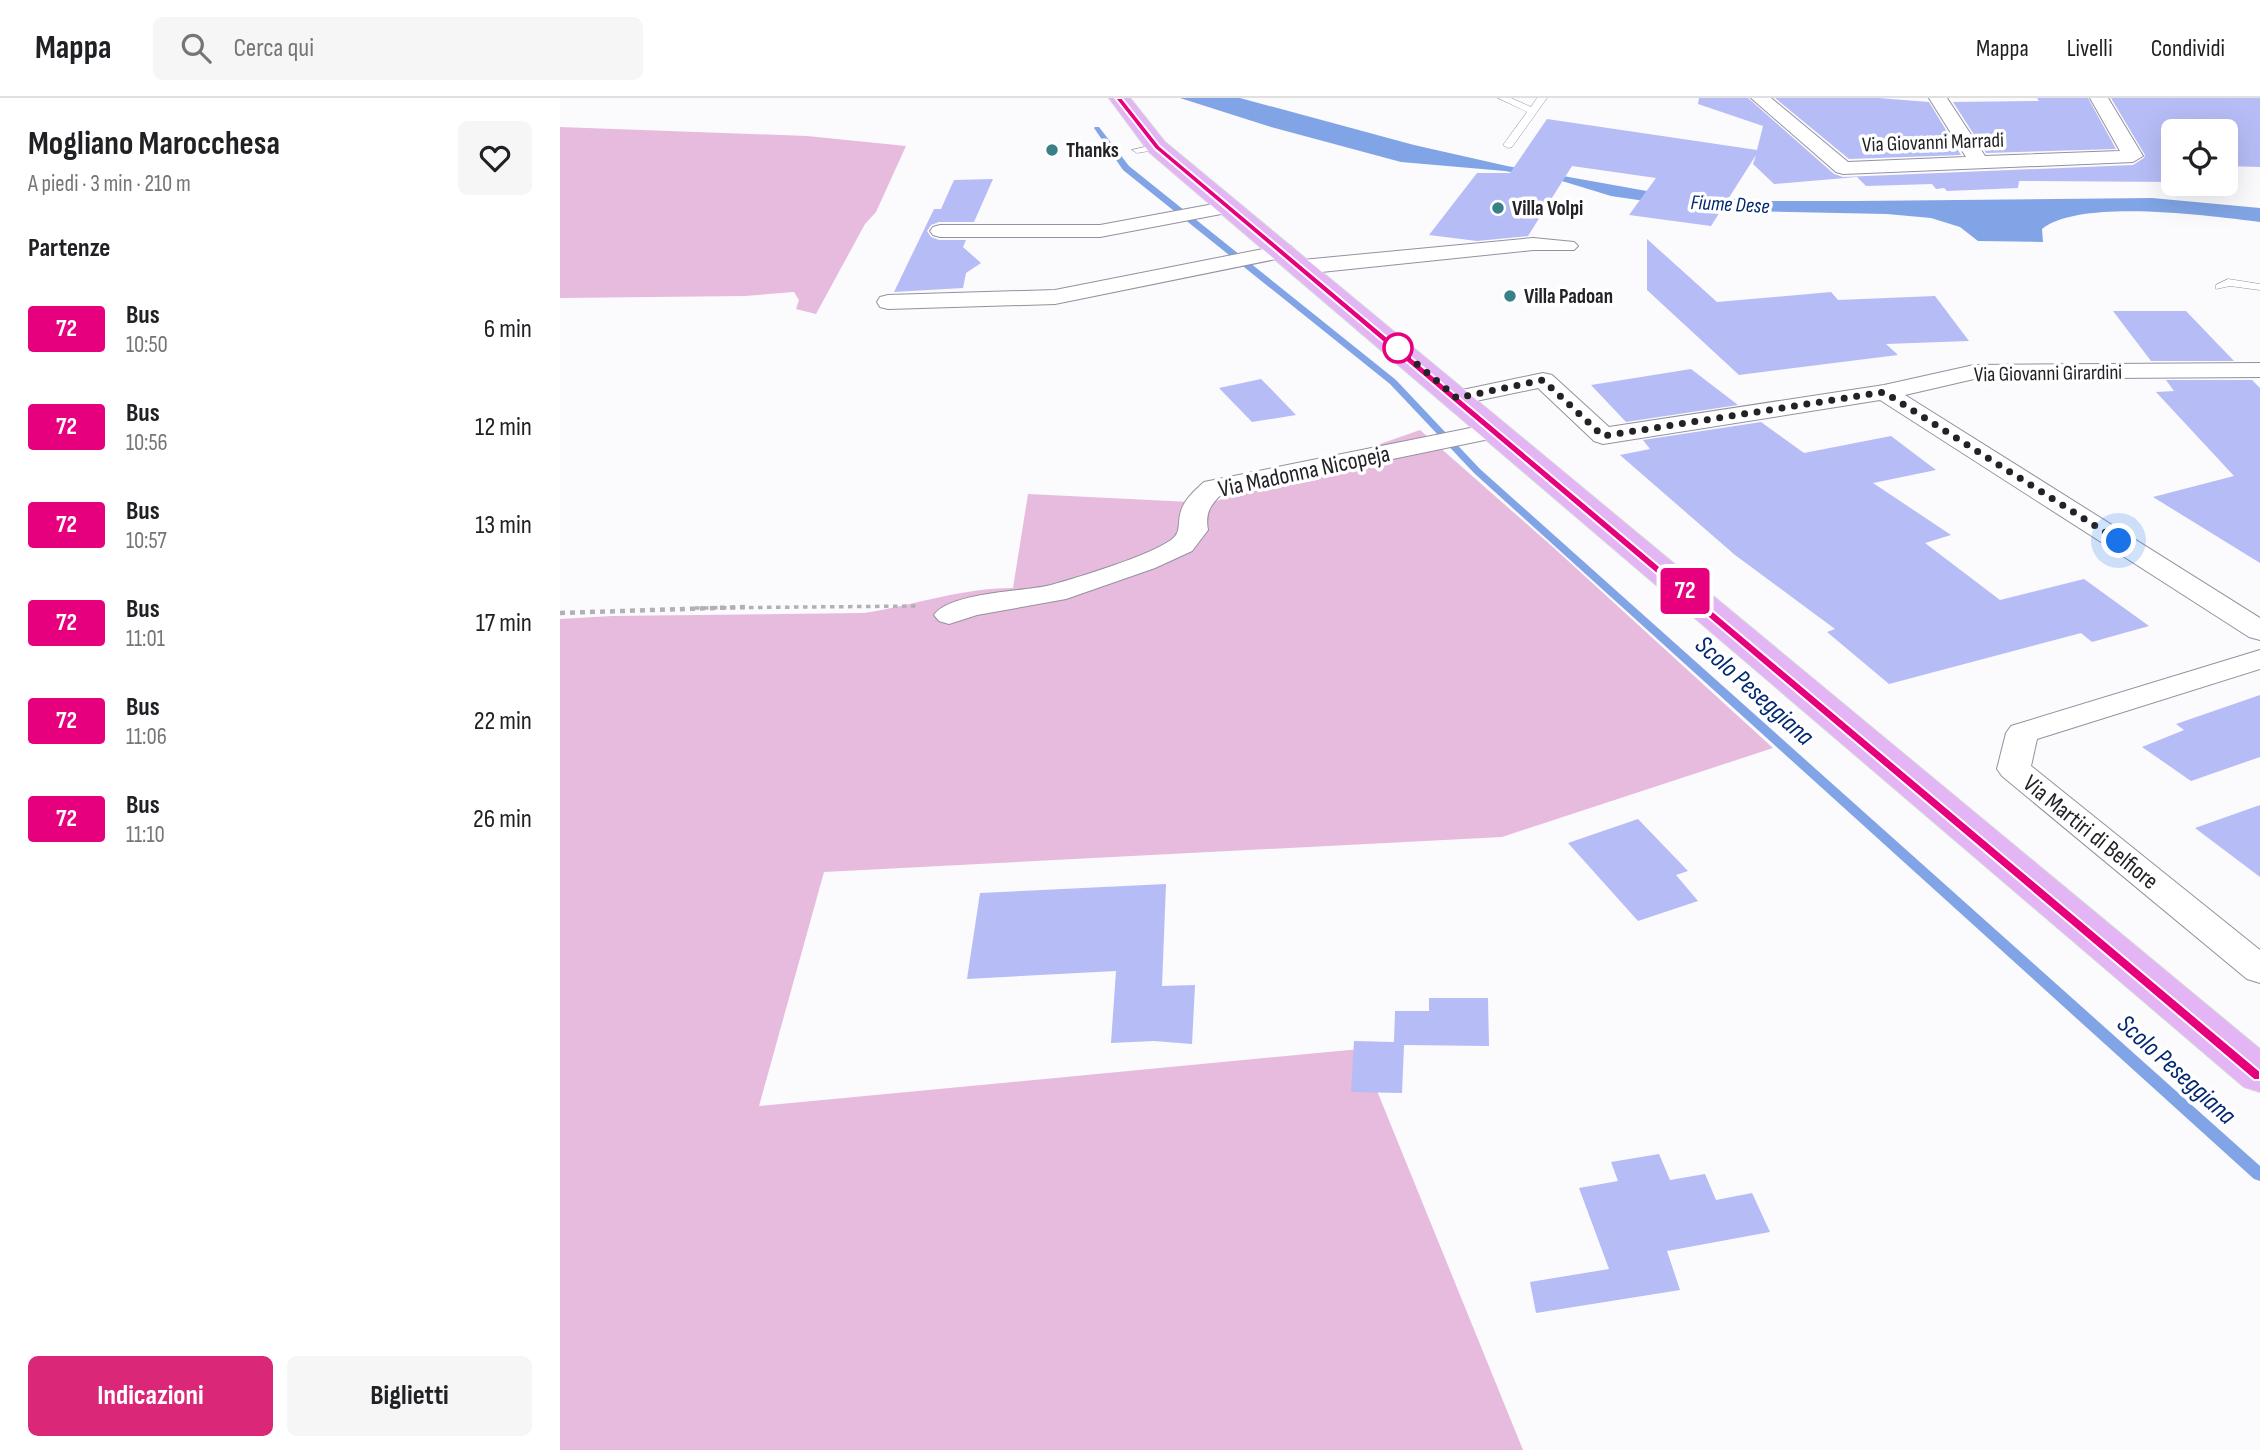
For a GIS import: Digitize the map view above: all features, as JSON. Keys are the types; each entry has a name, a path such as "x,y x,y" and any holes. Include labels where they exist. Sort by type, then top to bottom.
{"main road":[{"path":"1119,98 1147,149 1230,207 1279,258 1471,395 1480,434 2260,1075"}],"street":[{"name":"Via Giovanni Marradi","path":"1759,98 1843,168 2133,156 2099,98"},
{"path":"1938,98 1980,164"},
{"path":"940,231 1100,231 1230,207"},
{"path":"888,302 1055,297 1228,262 1533,244 1567,246"},
{"name":"Via Giovanni Girardini","path":"1471,395 1543,380 1603,436 1884,392 1974,372 2260,370"},
{"path":"1884,392 2260,631"},
{"name":"Via Madonna Nicopeja","path":"960,611 1056,593 1145,562 1182,545 1194,530 1191,514 1199,500 1213,488 1480,434"},
{"name":"Via Martiri di Belfiore","path":"2260,659 2022,733 2014,769 2260,970"}],"lane":[{"path":"1503,98 1533,111"},
{"path":"1508,145 1542,98"},
{"path":"2220,287 2228,282 2260,288"}],"path":[{"path":"560,612 767,606 960,611"}],"shaded area":[{"path":"560,127 807,136 906,146 876,212 865,224 816,314 796,309 799,300 794,292 745,296 560,298"},
{"path":"1420,430 1773,748 1502,837 824,872 759,1106 1360,1049 1523,1450 560,1450 560,619 864,613 957,594 1013,588 1028,494 1211,503"}],"water":[{"name":"Fiume Dese","path":"1180,98 1240,98 1414,145 1507,166 1669,195 1771,201 2152,198 2260,208 2260,222 2179,213 2085,214 2061,220 2042,229 2043,242 1978,241 1960,227 1931,218 1887,214 1746,211 1652,202 1611,196 1562,181 1505,171 1401,162 1271,127"}],"building":[{"path":"1699,98 1748,98 1834,174 1843,177 2133,165 2145,155 2111,98 2260,98 2260,167 2238,166 2238,119 2161,119 2161,182 2019,181 2018,188 1947,191 1944,188 1936,189 1932,184 1866,186 1857,177 1774,184 1753,164 1756,155 1711,226 1629,215 1656,178 1572,166 1528,236 1477,241 1429,235 1477,173 1510,173 1547,119 1757,150 1763,126 1698,104"},
{"path":"1775,98 1878,98 1929,102 1961,155 1849,159"},
{"path":"2037,98 2088,98 2116,149 1986,153 1953,102 2039,101"},
{"path":"993,179 974,222 939,222 931,225 927,231 931,237 939,240 966,240 963,247 981,263 966,273 963,288 894,292 934,209 941,209 954,180"},
{"path":"1647,239 1717,302 1831,292 1838,300 1935,296 1969,341 1886,344 1898,355 1739,375 1647,290"},
{"path":"2113,311 2186,311 2234,361 2151,361"},
{"path":"1691,369 1738,405 1626,422 1591,385"},
{"path":"1261,379 1296,415 1252,422 1219,388"},
{"path":"2166,380 2252,380 2260,388 2260,563 2153,497 2234,476 2156,392 2174,391"},
{"path":"1761,422 1804,453 1891,436 1936,470 1873,483 1951,535 1925,543 2000,600 2084,579 2149,626 2092,642 2081,633 1889,684 1827,632 1835,629 1735,555 1620,455 1650,449 1643,440"},
{"path":"2260,695 2260,757 2191,781 2142,747 2184,730 2176,724"},
{"path":"2260,805 2260,877 2195,828"},
{"path":"1638,819 1688,871 1676,875 1698,901 1638,921 1568,843"},
{"path":"1166,884 1162,986 1195,985 1192,1044 1154,1041 1111,1043 1116,971 967,979 980,893"},
{"path":"1429,998 1488,998 1489,1046 1404,1045 1402,1093 1351,1092 1354,1041 1394,1042 1395,1011 1429,1011"},
{"path":"1659,1154 1670,1180 1705,1174 1716,1200 1752,1193 1770,1232 1667,1251 1680,1290 1536,1313 1530,1282 1609,1269 1579,1188 1618,1181 1611,1162"}],"waterway":[{"name":"Scolo Peseggiana","path":"1097,128 1126,168 1393,382 1477,471 2260,1175"}],"bus line":[{"name":"72","path":"1119,98 1131,117 1157,147 2260,1075"}],"place":[{"name":"Thanks","path":"1052,150"},
{"name":"Villa Volpi","path":"1498,208"},
{"name":"Villa Padoan","path":"1510,296"}],"route":[{"path":"1398,348 1457,398 1543,380 1603,436 1884,392 2119,541"}]}
